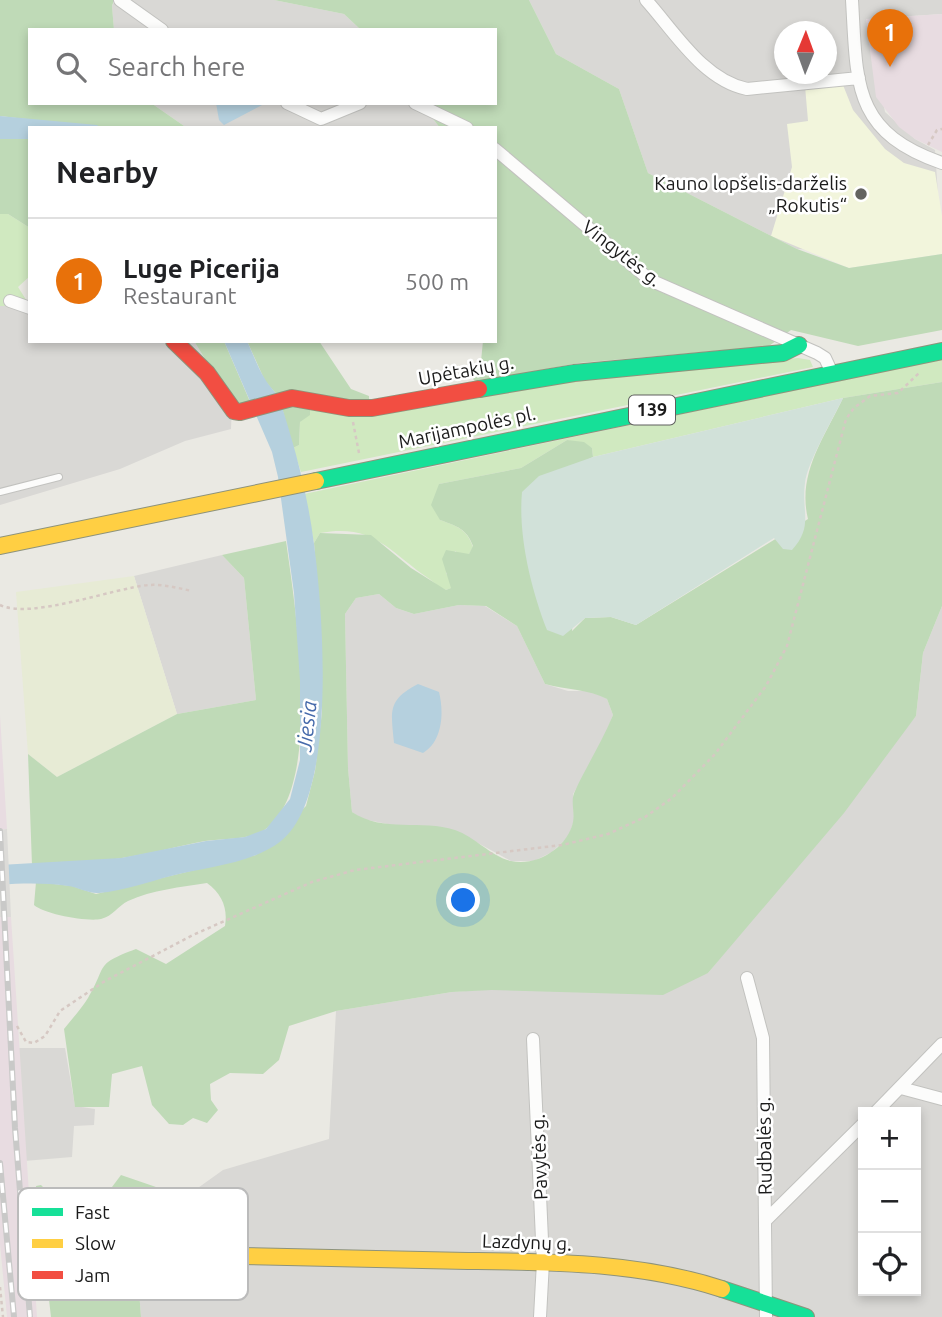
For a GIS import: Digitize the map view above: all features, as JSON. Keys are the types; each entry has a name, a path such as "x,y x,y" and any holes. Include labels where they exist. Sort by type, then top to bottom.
{"street":[{"path":"120,0 159,28"},
{"path":"646,0 712,74 736,86 747,89 859,78"},
{"path":"852,0 859,78 869,113 887,134 922,156 942,163"},
{"path":"291,105 321,119 355,105"},
{"path":"419,105 463,126"},
{"name":"Vingytės g.","path":"497,151 650,280 825,358 832,373"},
{"path":"10,301 28,307"},
{"name":"Upėtakių g.","path":"177,343 194,356 212,376 234,411 248,411 292,398 349,408 372,408 574,373 783,353 799,345"},
{"name":"Marijampolės pl.","path":"4,545 215,502 361,465 942,351"},
{"name":"Rudbalės g.","path":"747,978 763,1038 765,1310"},
{"name":"Pavytės g.","path":"533,1040 544,1262 540,1317"},
{"path":"881,1107 942,1044"},
{"path":"901,1088 942,1099"},
{"path":"765,1221 858,1129"},
{"name":"Lazdynų g.","path":"248,1256 544,1262 649,1270 684,1277 765,1310 806,1317"}],"lane":[{"path":"0,492 59,477"}],"path":[{"path":"927,148 937,130 942,129"},
{"path":"17,1026 26,1042 34,1043 45,1036 60,1011 105,981 193,935 312,882 355,870 562,845 608,834 645,817 673,798 723,744 766,686 787,646 846,419 854,408 870,397 898,393 922,370"},
{"path":"351,413 361,465"},
{"path":"0,605 17,608 69,603 149,585 192,591"},
{"path":"0,1287 3,1317"}],"shaded area":[{"path":"0,0 114,0 114,28 28,28 28,105 154,105 184,126 84,126 0,116"},
{"path":"115,0 274,0 344,14 359,28 114,28 112,6"},
{"path":"274,0 529,0 556,54 619,89 648,173 797,249 849,268 942,254 942,330 858,346 791,330 769,346 579,363 476,382 473,379 481,361 483,343 497,343 497,126 438,126 423,105 497,105 497,28 359,28 344,14"},
{"path":"529,0 942,0 942,14 867,19 885,112 915,139 935,150 942,254 797,249 648,173 619,89 556,54"},
{"path":"942,14 942,152 915,139 899,127 876,97 866,19"},
{"name":"Kauno lopšelis-darželis „Rokutis“","path":"843,85 853,110 885,149 904,163 935,172 942,216 942,254 849,268 771,236 792,167 787,124 808,121 805,86"},
{"path":"154,105 423,105 438,126 184,126"},
{"path":"0,139 28,139 28,227 8,214 0,214"},
{"path":"0,306 28,306 28,343 195,343 232,403 231,429 185,441 120,469 0,505"},
{"path":"195,343 225,343 251,404 232,403"},
{"path":"248,343 320,343 351,389 369,396 369,403 310,394 310,415 300,422 299,445 293,448 279,397 265,381"},
{"path":"942,382 942,606 923,653 916,716 844,813 708,973 663,995 492,990 452,992 336,1011 289,1026 279,1060 263,1074 230,1073 210,1084 211,1100 218,1110 207,1123 193,1118 183,1125 169,1124 152,1105 142,1066 112,1074 109,1107 75,1107 64,1029 88,998 103,967 113,959 136,949 166,964 225,926 225,907 217,892 207,883 137,897 101,919 76,918 34,905 36,882 72,886 96,894 256,855 306,806 315,771 322,712 322,649 314,543 320,533 371,535 411,568 446,590 451,588 442,559 446,550 469,554 473,546 461,529 440,520 431,505 439,484 521,468 567,440 584,442 592,448 593,457 587,460 572,631 585,618 611,617 636,625 808,519 806,487 809,471 843,398","holes":["379,594 396,608 414,614 459,605 486,606 517,626 545,684 585,691 607,699 613,715 574,795 570,831 550,853 531,861 511,861 455,830 377,822 352,812 348,768 345,614 356,598"]},
{"path":"843,398 807,474 804,493 805,526 792,550 783,549 774,538 636,625 611,617 585,618 563,636 547,630 531,580 521,509 522,492 539,476 593,457"},
{"path":"286,541 295,607 301,692 300,735 295,774 285,806 267,828 245,837 205,841 111,860 32,865 28,754 57,777 177,714 256,700 244,578 222,555"},
{"path":"222,555 244,578 256,700 177,714 134,576"},
{"path":"134,576 177,714 57,777 28,754 16,592"},
{"path":"379,594 396,608 414,614 459,605 485,606 517,626 545,684 568,691 592,691 607,699 613,715 600,748 573,794 574,820 569,836 552,852 534,861 511,861 454,830 393,825 362,819 352,812 348,768 345,614 356,598"},
{"path":"942,606 942,1317 141,1317 140,1300 248,1300 248,1188 198,1188 223,1170 329,1139 336,1011 452,992 708,973 916,716 923,653"},
{"path":"0,715 7,829 0,830"},
{"path":"0,917 11,917 29,1188 18,1188 18,1300 36,1300 37,1317 7,1317 0,1244"},
{"path":"18,1048 65,1048 75,1106 95,1109 94,1125 74,1126 72,1157 24,1161"},
{"path":"121,1175 157,1188 111,1188"},
{"path":"49,1300 140,1300 141,1317 51,1317"}],"green space":[{"path":"0,214 8,214 28,227 28,278 18,287 28,306 0,306"},
{"path":"798,358 810,360 813,367 301,472 293,448 299,445 300,422 310,407"},
{"path":"942,359 942,382 843,398 593,457 592,448 567,440 521,468 439,484 440,520 461,529 473,547 469,554 461,555 455,551 446,573 451,581 451,588 446,590 391,549 367,536 354,532 320,533 314,543 304,494"}],"water":[{"path":"216,105 262,105 224,125 219,120"},
{"path":"0,116 98,126 28,126 28,139 0,139"},
{"name":"Jiesia","path":"225,343 248,343 262,375 279,398 300,472 311,526 321,613 322,701 319,745 311,785 299,818 281,841 256,855 126,888 95,893 51,884 0,885 0,865 121,858 206,841 245,837 266,829 290,799 300,760 300,681 294,593 272,452"},
{"path":"418,684 439,692 441,708 438,734 430,748 423,753 394,743 392,723 396,701"}],"pier":[{"path":"7,829 11,917 0,917 0,830"}],"railway":[{"path":"0,831 20,1188"},
{"path":"0,1163 14,1317"},
{"path":"29,1300 30,1317"}],"traffic: fast":[{"path":"479,389 574,373 783,353 799,345"},
{"path":"316,481 942,351"},
{"path":"722,1289 806,1317"}],"traffic: slow":[{"path":"0,546 316,481"},
{"path":"248,1256 596,1265 659,1273 722,1289"}],"traffic: jam":[{"path":"176,343 207,373 234,411 240,412 292,398 349,408 372,408 479,389"}],"place":[{"name":"Luge Picerija","path":"890,67"},
{"name":"Kauno lopšelis-darželis „Rokutis“","path":"861,194"}]}
